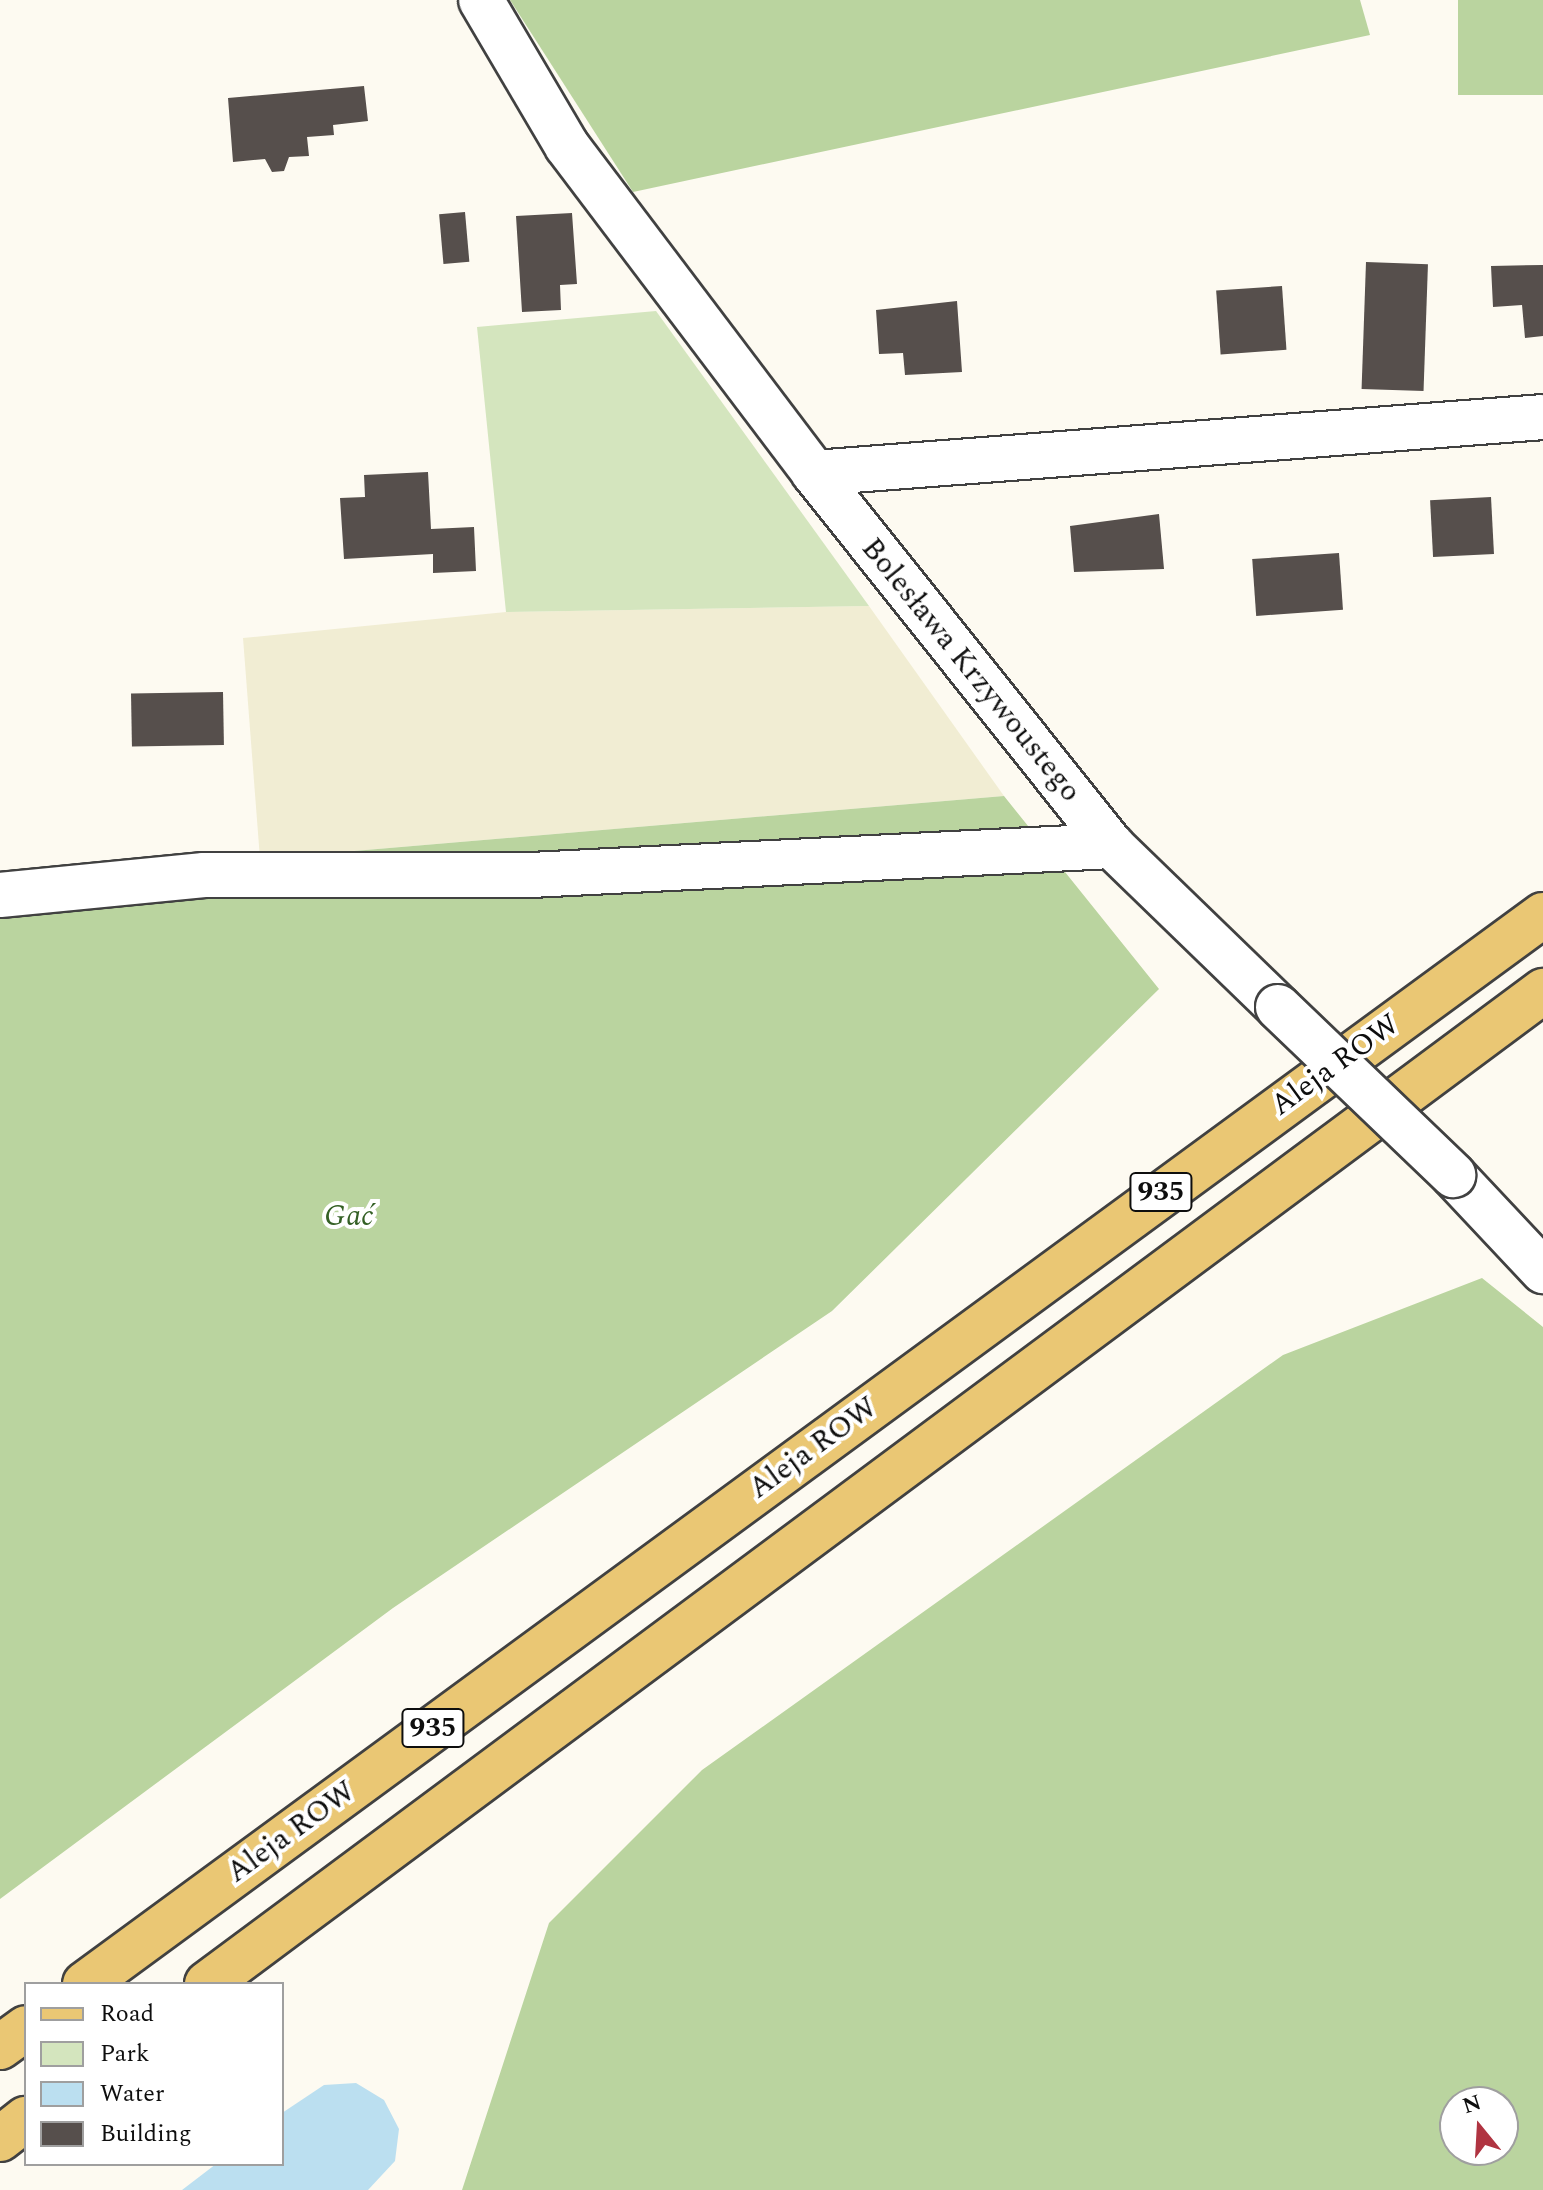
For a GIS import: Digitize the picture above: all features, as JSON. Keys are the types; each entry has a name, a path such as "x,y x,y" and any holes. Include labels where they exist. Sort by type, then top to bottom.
{"main road":[{"name":"Aleja ROW","path":"88,1982 1543,915"},
{"name":"Aleja ROW","path":"210,1982 1543,991"},
{"path":"0,2047 24,2029"},
{"path":"0,2139 24,2121"}],"street":[{"name":"Bolesława Krzywoustego","path":"481,0 567,146 814,473 1112,846 1453,1175 1543,1271"},
{"path":"814,473 1543,417"},
{"path":"0,895 204,875 531,875 1112,846"}],"shaded area":[{"path":"869,606 1004,796 260,859 243,638 506,612"}],"green space":[{"path":"510,0 1360,0 1370,35 633,192"},
{"path":"1458,0 1543,0 1543,95 1458,95"},
{"path":"656,311 869,606 506,612 477,327"},
{"name":"Gać","path":"1004,796 1159,989 832,1311 393,1608 0,1899 0,917 208,897 260,859"},
{"path":"1482,1278 1543,1327 1543,2190 462,2190 549,1923 702,1770 1283,1355"}],"water":[{"path":"356,2083 384,2100 399,2129 395,2161 368,2190 182,2190 213,2166 284,2166 284,2112 324,2085"}],"building":[{"path":"364,86 368,121 333,125 334,135 307,137 309,156 289,157 284,171 272,172 265,159 233,162 228,98"},
{"path":"465,212 469,262 443,264 439,214"},
{"path":"572,213 577,284 560,285 561,310 522,312 516,216"},
{"path":"1366,262 1428,264 1424,391 1362,389"},
{"path":"1543,265 1543,336 1525,338 1522,305 1493,307 1491,266"},
{"path":"1282,286 1286,350 1221,354 1216,291"},
{"path":"957,301 962,372 905,375 903,353 879,354 876,310"},
{"path":"428,472 431,529 474,527 476,571 433,573 433,554 344,559 340,498 365,497 364,475"},
{"path":"1491,497 1494,554 1433,557 1430,500"},
{"path":"1159,514 1164,569 1074,572 1070,526"},
{"path":"1339,553 1343,610 1256,616 1252,559"},
{"path":"223,692 224,745 132,747 131,694"}]}
